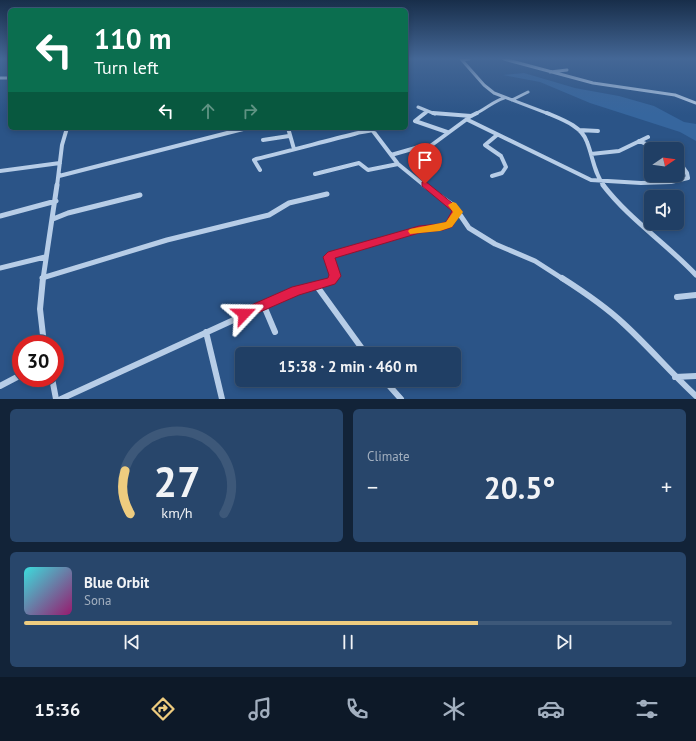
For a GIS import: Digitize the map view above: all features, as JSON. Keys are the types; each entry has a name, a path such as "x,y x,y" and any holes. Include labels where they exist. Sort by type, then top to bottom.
{"street":[{"path":"477,78 484,85 504,98 564,120 579,130 587,140 601,182 624,211 676,254 696,275"},
{"path":"572,78 596,84 675,95 696,103"},
{"path":"512,100 528,92"},
{"path":"391,155 419,147 429,147 469,118 486,110 492,102 504,98"},
{"path":"418,107 437,115 469,118 497,135 586,178 601,182 676,182"},
{"path":"427,112 415,120 448,132"},
{"path":"43,335 41,311 42,278 67,130"},
{"path":"59,176 239,130"},
{"path":"288,130 294,149"},
{"path":"260,170 254,160 256,158 356,133 376,130 398,164 434,193 454,206 466,225 495,244 535,261 595,300 634,333 675,377 696,396"},
{"path":"579,130 598,131"},
{"path":"492,176 501,174 506,168 501,156 485,145 497,135"},
{"path":"263,140 289,136"},
{"path":"591,154 619,150 648,137"},
{"path":"639,141 644,143"},
{"path":"0,171 60,163"},
{"path":"315,174 359,163 368,170 398,164"},
{"path":"684,168 688,173 688,178 684,181"},
{"path":"42,278 167,240 269,216 289,203 327,194"},
{"path":"53,219 68,213 140,195"},
{"path":"0,216 56,201"},
{"path":"61,399 297,290 334,279 335,271 328,257 331,255 419,230 445,226 449,224 458,212"},
{"path":"0,268 45,257"},
{"path":"316,285 361,347"},
{"path":"677,297 696,295"},
{"path":"264,306 275,332"},
{"path":"206,332 222,399"},
{"path":"675,377 696,376"},
{"path":"0,386 12,380"},
{"path":"54,387 56,399"},
{"path":"390,387 401,399"}],"shaded area":[{"path":"517,78 540,78 575,88 619,96 654,106 684,122 696,124 696,141 680,132 590,103 540,82"}],"slow traffic":[{"path":"413,231 440,228 449,224 458,212 453,205"}],"route":[{"path":"244,314 297,290 334,279 335,271 328,257 331,255 419,230 440,228 449,224 458,211 454,206 434,193 425,184"}]}
